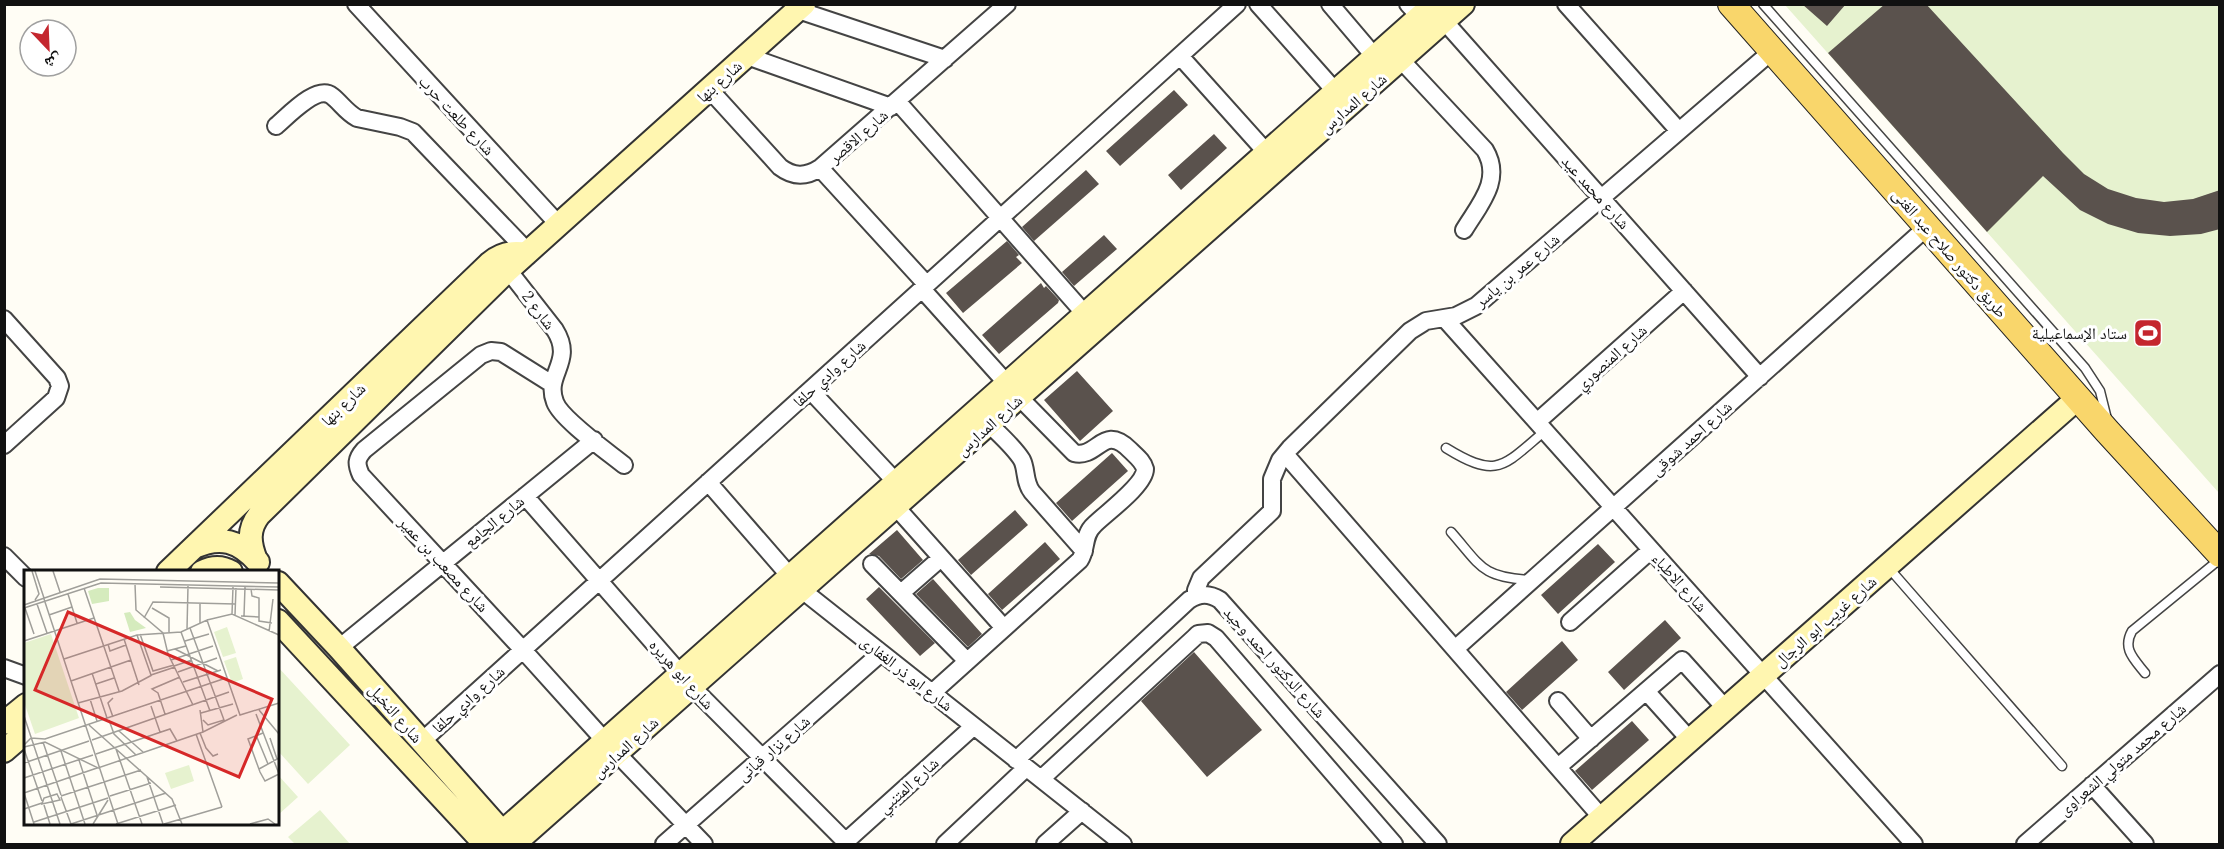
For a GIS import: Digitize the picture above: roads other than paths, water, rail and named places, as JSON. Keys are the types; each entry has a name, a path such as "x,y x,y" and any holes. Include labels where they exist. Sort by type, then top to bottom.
{"main road":[{"name":"شارع المدارس","path":"796,583 896,507 989,424 1013,391 1085,314 1375,57 1428,11 1463,4"},
{"name":"طريق دكتور صلاح عبد الغنى","path":"1731,4 2107,431 2220,554"},
{"name":"شارع بنها","path":"250,529 259,515 508,270 801,7"},
{"name":"شارع المدارس","path":"500,842 796,583 896,482 1013,391 1401,60 1428,11"},
{"name":"شارع بنها","path":"170,570 490,263 504,254 527,253"},
{"name":"شارع غريب ابو الرجال","path":"1572,844 2078,398"},
{"path":"226,515 225,522 232,532 238,534 250,529 251,545 262,566"},
{"path":"193,547 211,542 229,542 245,548 262,566"},
{"path":"208,570 214,568 229,570"},
{"name":"شارع النخيل","path":"279,584 339,648 421,742 500,842"},
{"name":"شارع النخيل","path":"279,622 500,842"},
{"path":"4,723 24,707"},
{"path":"4,751 24,734"}],"street":[{"name":"شارع طلعت حرب","path":"356,4 559,225"},
{"name":"شارع الاقصر","path":"710,90 785,172 800,176 807,175 820,168 1007,4"},
{"name":"شارع وادي حلفا","path":"421,742 1237,4"},
{"path":"1258,4 1336,92"},
{"path":"1330,4 1375,57"},
{"path":"1566,4 1679,131"},
{"path":"801,7 945,59"},
{"name":"شارع محمد عيد","path":"1428,11 1602,198 1760,377"},
{"name":"شارع عمر بن ياسر","path":"1196,596 1196,590 1202,578 1272,511 1272,479 1285,454 1410,330 1426,321 1445,319 1467,312 1476,306 1772,51"},
{"path":"747,56 894,104 1001,218 1085,314"},
{"path":"1180,56 1267,153"},
{"path":"1401,60 1485,150 1492,164 1490,187 1464,230"},
{"path":"276,126 321,92 331,95 357,118 413,132 527,253"},
{"path":"820,168 1013,391 1074,453 1082,454 1107,440 1117,440 1122,442 1144,465 1145,474 1141,481 1089,530 1080,560 932,693"},
{"name":"شارع احمد شوقى","path":"1455,649 1927,227"},
{"name":"شارع 2","path":"508,270 561,341 563,354 552,384"},
{"name":"شارع المنصوري","path":"1541,426 1684,291"},
{"path":"4,319 57,378 60,386 56,398 4,445"},
{"name":"شارع الاطباء","path":"1445,319 1914,844"},
{"name":"شارع مصعب بن عمير","path":"552,384 501,352 491,351 481,355 364,450 358,457 357,466 361,475 611,747 704,844"},
{"path":"552,384 557,407 624,465"},
{"path":"810,390 896,482"},
{"path":"989,424 1023,462 1026,482 1032,492 1084,551"},
{"name":"شارع الجامع","path":"339,648 594,440"},
{"path":"1285,454 1602,818"},
{"name":"شارع ابو ذر الغفارى","path":"708,482 796,583 1123,844"},
{"name":"شارع ابو هريره","path":"525,496 686,681 846,844"},
{"path":"896,507 1004,628"},
{"path":"1570,622 1651,549"},
{"path":"4,556 24,576"},
{"path":"901,593 941,558"},
{"path":"872,564 967,661"},
{"path":"945,844 1021,764 1196,596"},
{"name":"شارع الدكتور احمد وحيد","path":"1196,596 1213,596 1220,600 1438,844"},
{"name":"شارع الدكتور احمد وحيد","path":"1041,779 1194,637 1203,632 1216,638 1394,844"},
{"name":"شارع نزار قبانى","path":"664,844 881,652"},
{"path":"1558,767 1682,660 1726,709"},
{"path":"4,668 24,675"},
{"name":"شارع محمد متولي الشعراوى","path":"2025,844 2220,675"},
{"path":"1646,691 1690,740"},
{"path":"1558,701 1591,739"},
{"name":"شارع المتنبي","path":"846,844 974,726"},
{"path":"2092,785 2145,844"},
{"path":"1044,844 1082,811"}],"lane":[{"path":"1763,4 2085,368 2100,391 2107,417 2107,431"},
{"path":"1446,448 1474,464 1496,466 1507,463 1541,426"},
{"path":"1452,532 1484,569 1493,575 1533,580"},
{"path":"2145,673 2129,653 2128,638 2132,631 2220,559"},
{"path":"1887,567 2062,766"}],"place":[{"name":"ستاد الإسماعيلية","path":"2148,333"}]}
